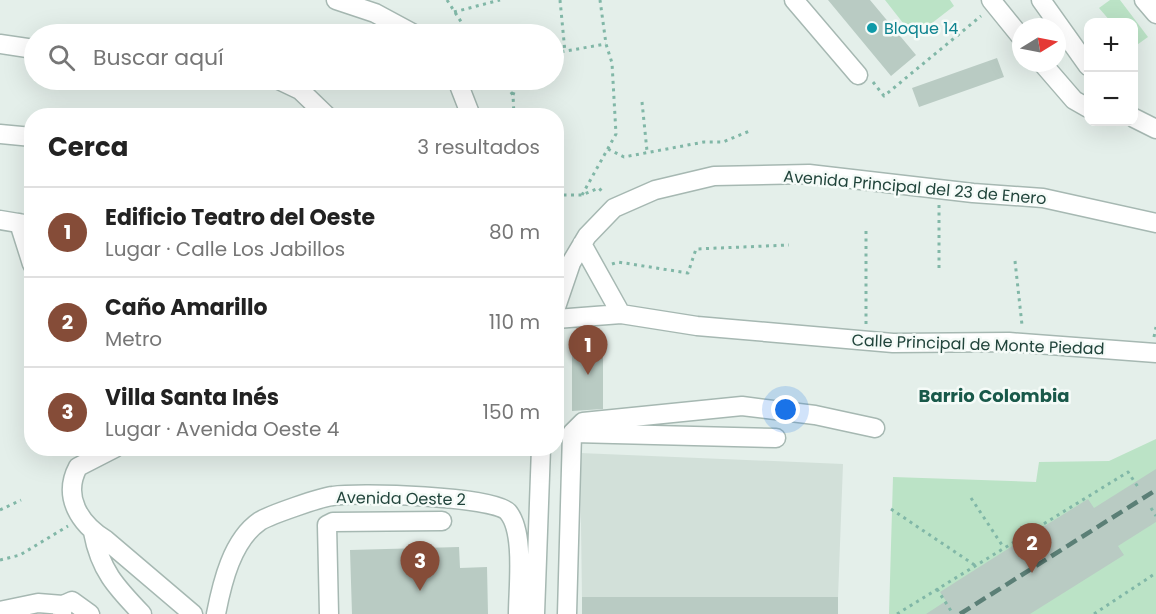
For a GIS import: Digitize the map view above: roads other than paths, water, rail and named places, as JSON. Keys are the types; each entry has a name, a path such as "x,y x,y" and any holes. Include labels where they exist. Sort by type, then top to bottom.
{"street":[{"path":"336,0 375,13 395,24"},
{"path":"794,0 864,76"},
{"path":"1041,0 1084,59"},
{"path":"1144,0 1156,14"},
{"path":"993,2 1012,26"},
{"path":"0,44 24,48"},
{"path":"1050,72 1074,100 1084,105"},
{"path":"300,90 319,108"},
{"path":"461,90 468,108"},
{"path":"1138,120 1156,129"},
{"path":"0,134 24,136"},
{"name":"Avenida Principal del 23 de Enero","path":"564,273 582,244 614,207 655,190 714,176 808,174 1043,198 1156,223"},
{"path":"0,220 24,224"},
{"path":"582,244 598,269 621,314"},
{"name":"Calle Principal de Monte Piedad","path":"564,318 621,314 697,326 893,343 1024,343 1156,353"},
{"path":"578,428 742,406 814,415 875,428"},
{"path":"578,428 776,438"},
{"path":"567,614 578,428"},
{"path":"97,456 78,467 74,475 71,494 87,525 102,566 115,585 142,614"},
{"path":"535,614 541,456"},
{"name":"Avenida Oeste 2","path":"216,614 221,589 238,545 260,522 331,496 358,494 470,500 498,505 506,509 518,532 518,614"},
{"path":"329,614 327,525 333,522 442,521"},
{"path":"87,525 193,614"},
{"path":"0,611 38,603 62,609 72,601 90,614"}],"railway":[{"path":"960,614 1156,490"}],"place":[{"name":"Bloque 14","path":"872,28"},
{"name":"Edificio Teatro del Oeste","path":"588,375"},
{"name":"Caño Amarillo","path":"1032,573"},
{"name":"Villa Santa Inés","path":"420,591"}],"district":[{"name":"Barrio Colombia","path":"994,396"}]}
